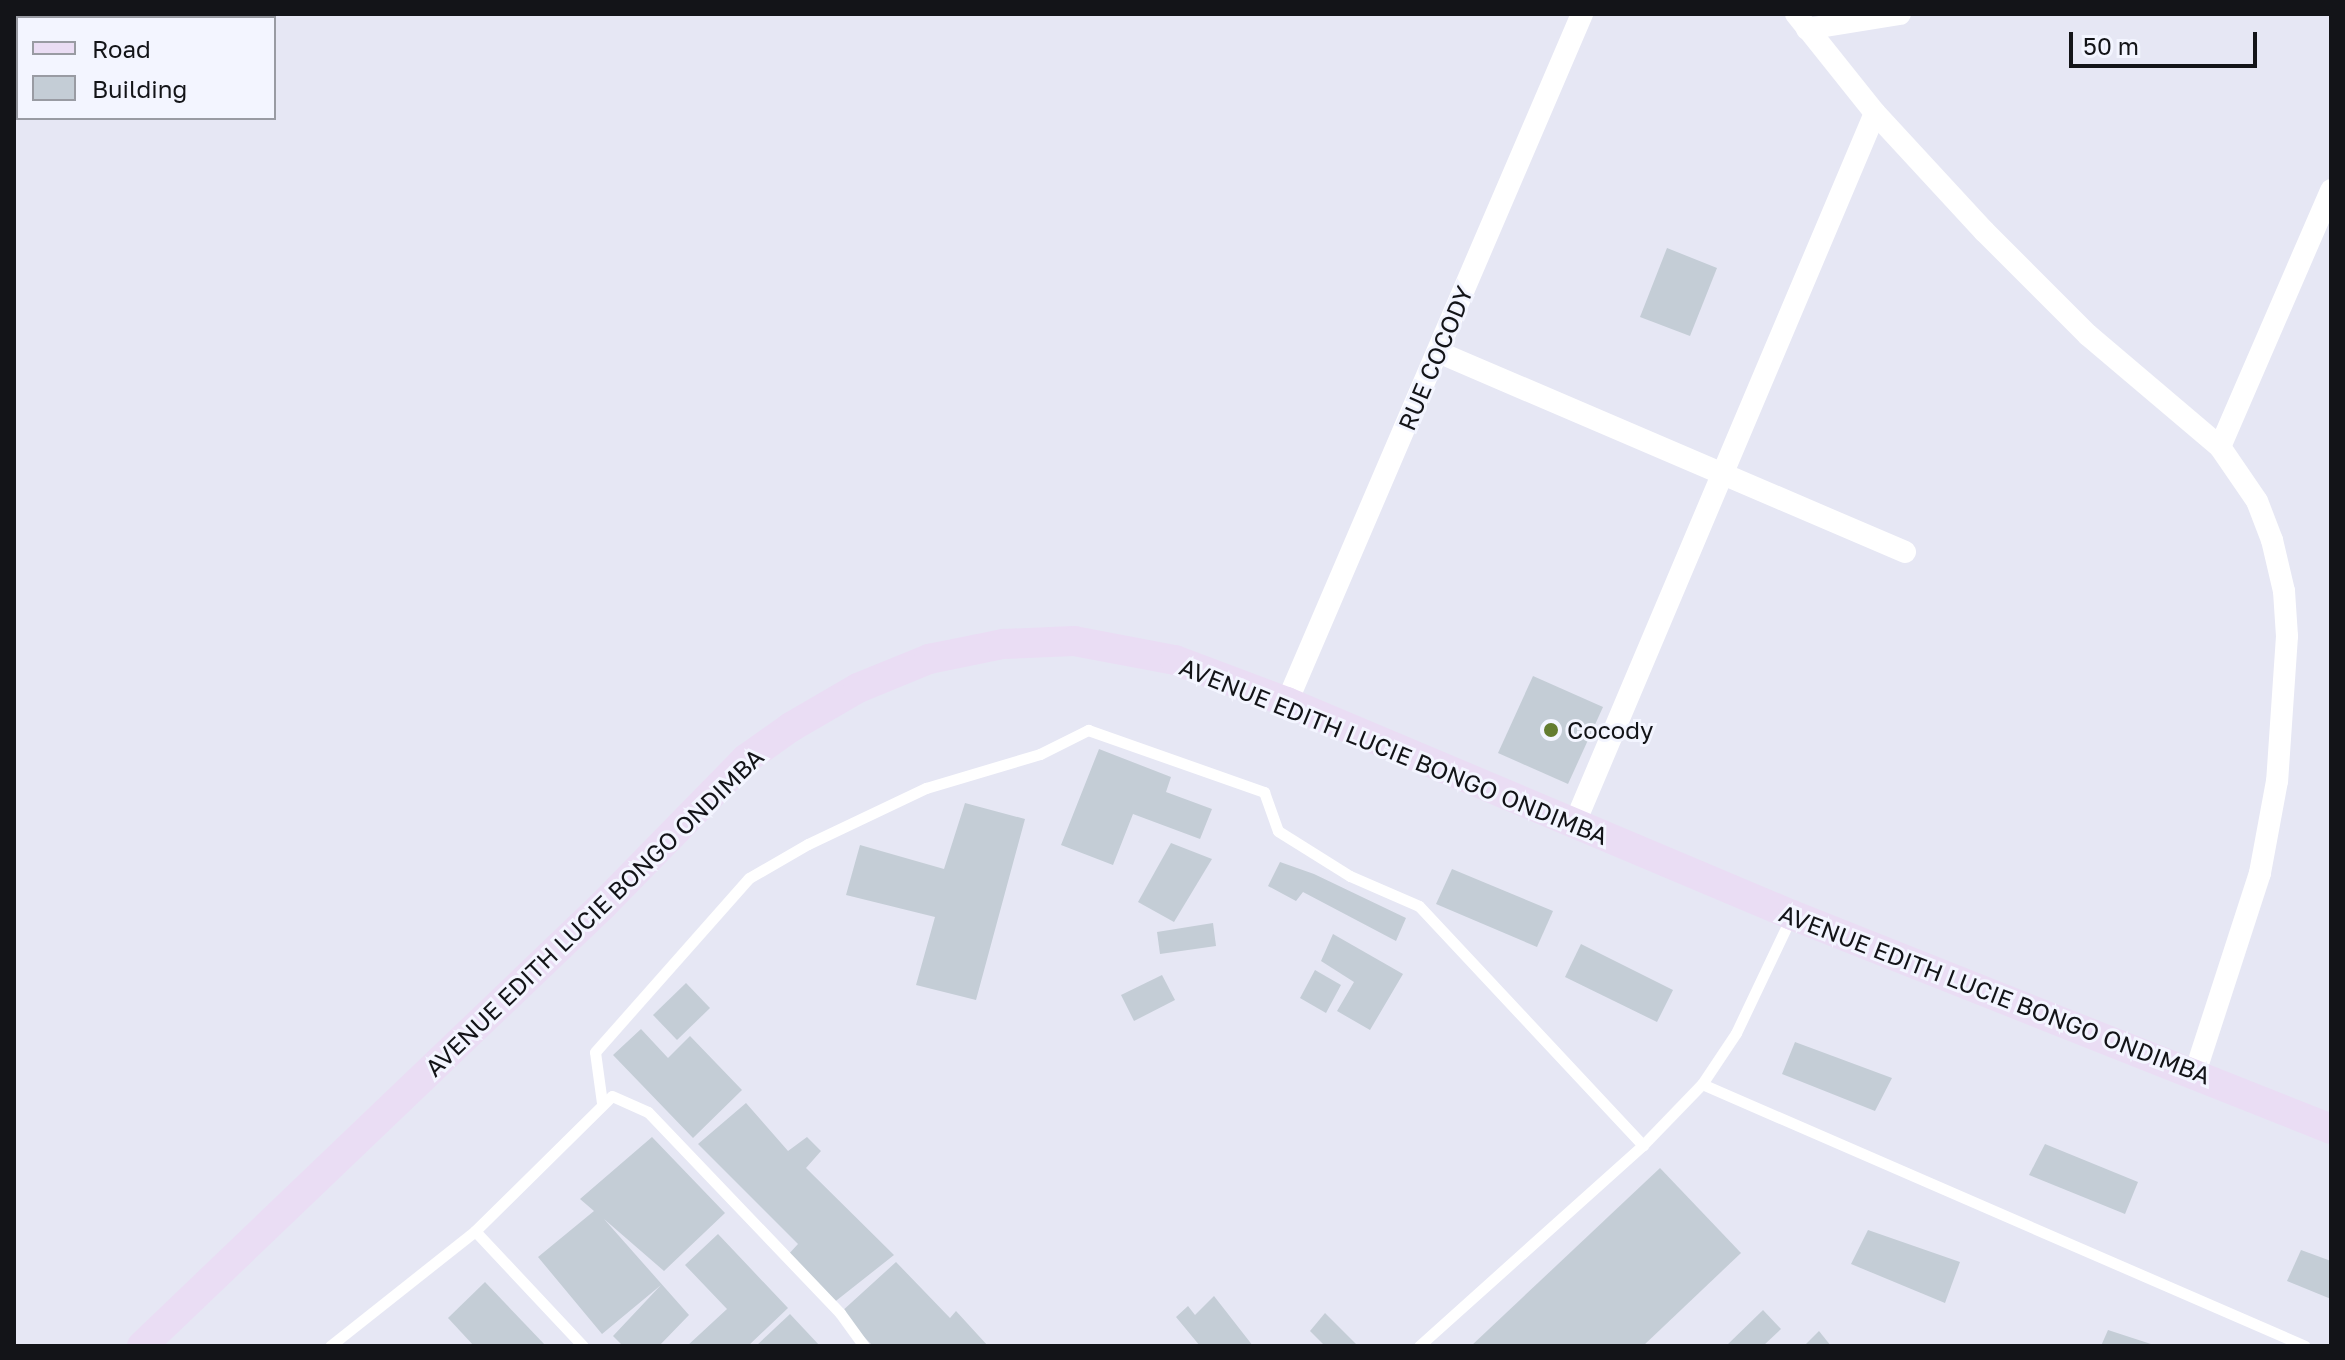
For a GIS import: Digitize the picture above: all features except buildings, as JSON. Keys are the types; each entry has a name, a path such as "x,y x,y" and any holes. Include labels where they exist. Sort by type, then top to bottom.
{"main road":[{"name":"AVENUE EDITH LUCIE BONGO ONDIMBA","path":"142,1346 602,906 746,759 791,727 858,688 929,659 1003,644 1074,641 1175,660 1287,702 1792,915 2331,1129"}],"street":[{"name":"RUE COCODY","path":"1287,702 1582,14"},
{"path":"1801,22 1900,14"},
{"path":"1801,22 1875,113 1984,231 2088,335 2220,447 2257,501 2272,540 2284,591 2285,692 2277,781 2260,873 2195,1073"},
{"path":"1574,825 1875,113"},
{"path":"2220,447 2331,190"},
{"path":"1438,352 1905,552"}],"lane":[{"path":"602,1103 595,1052 749,878 808,844 926,788 1040,754 1088,730 1264,792 1278,831 1350,876 1419,906 1643,1145"},
{"path":"1419,1346 1643,1145 1702,1084 1736,1033 1792,915"},
{"path":"1702,1084 2305,1346"},
{"path":"330,1346 475,1231 612,1096 648,1112 840,1313 864,1346"},
{"path":"475,1231 583,1346"}],"place":[{"name":"Cocody","path":"1551,730"}]}
